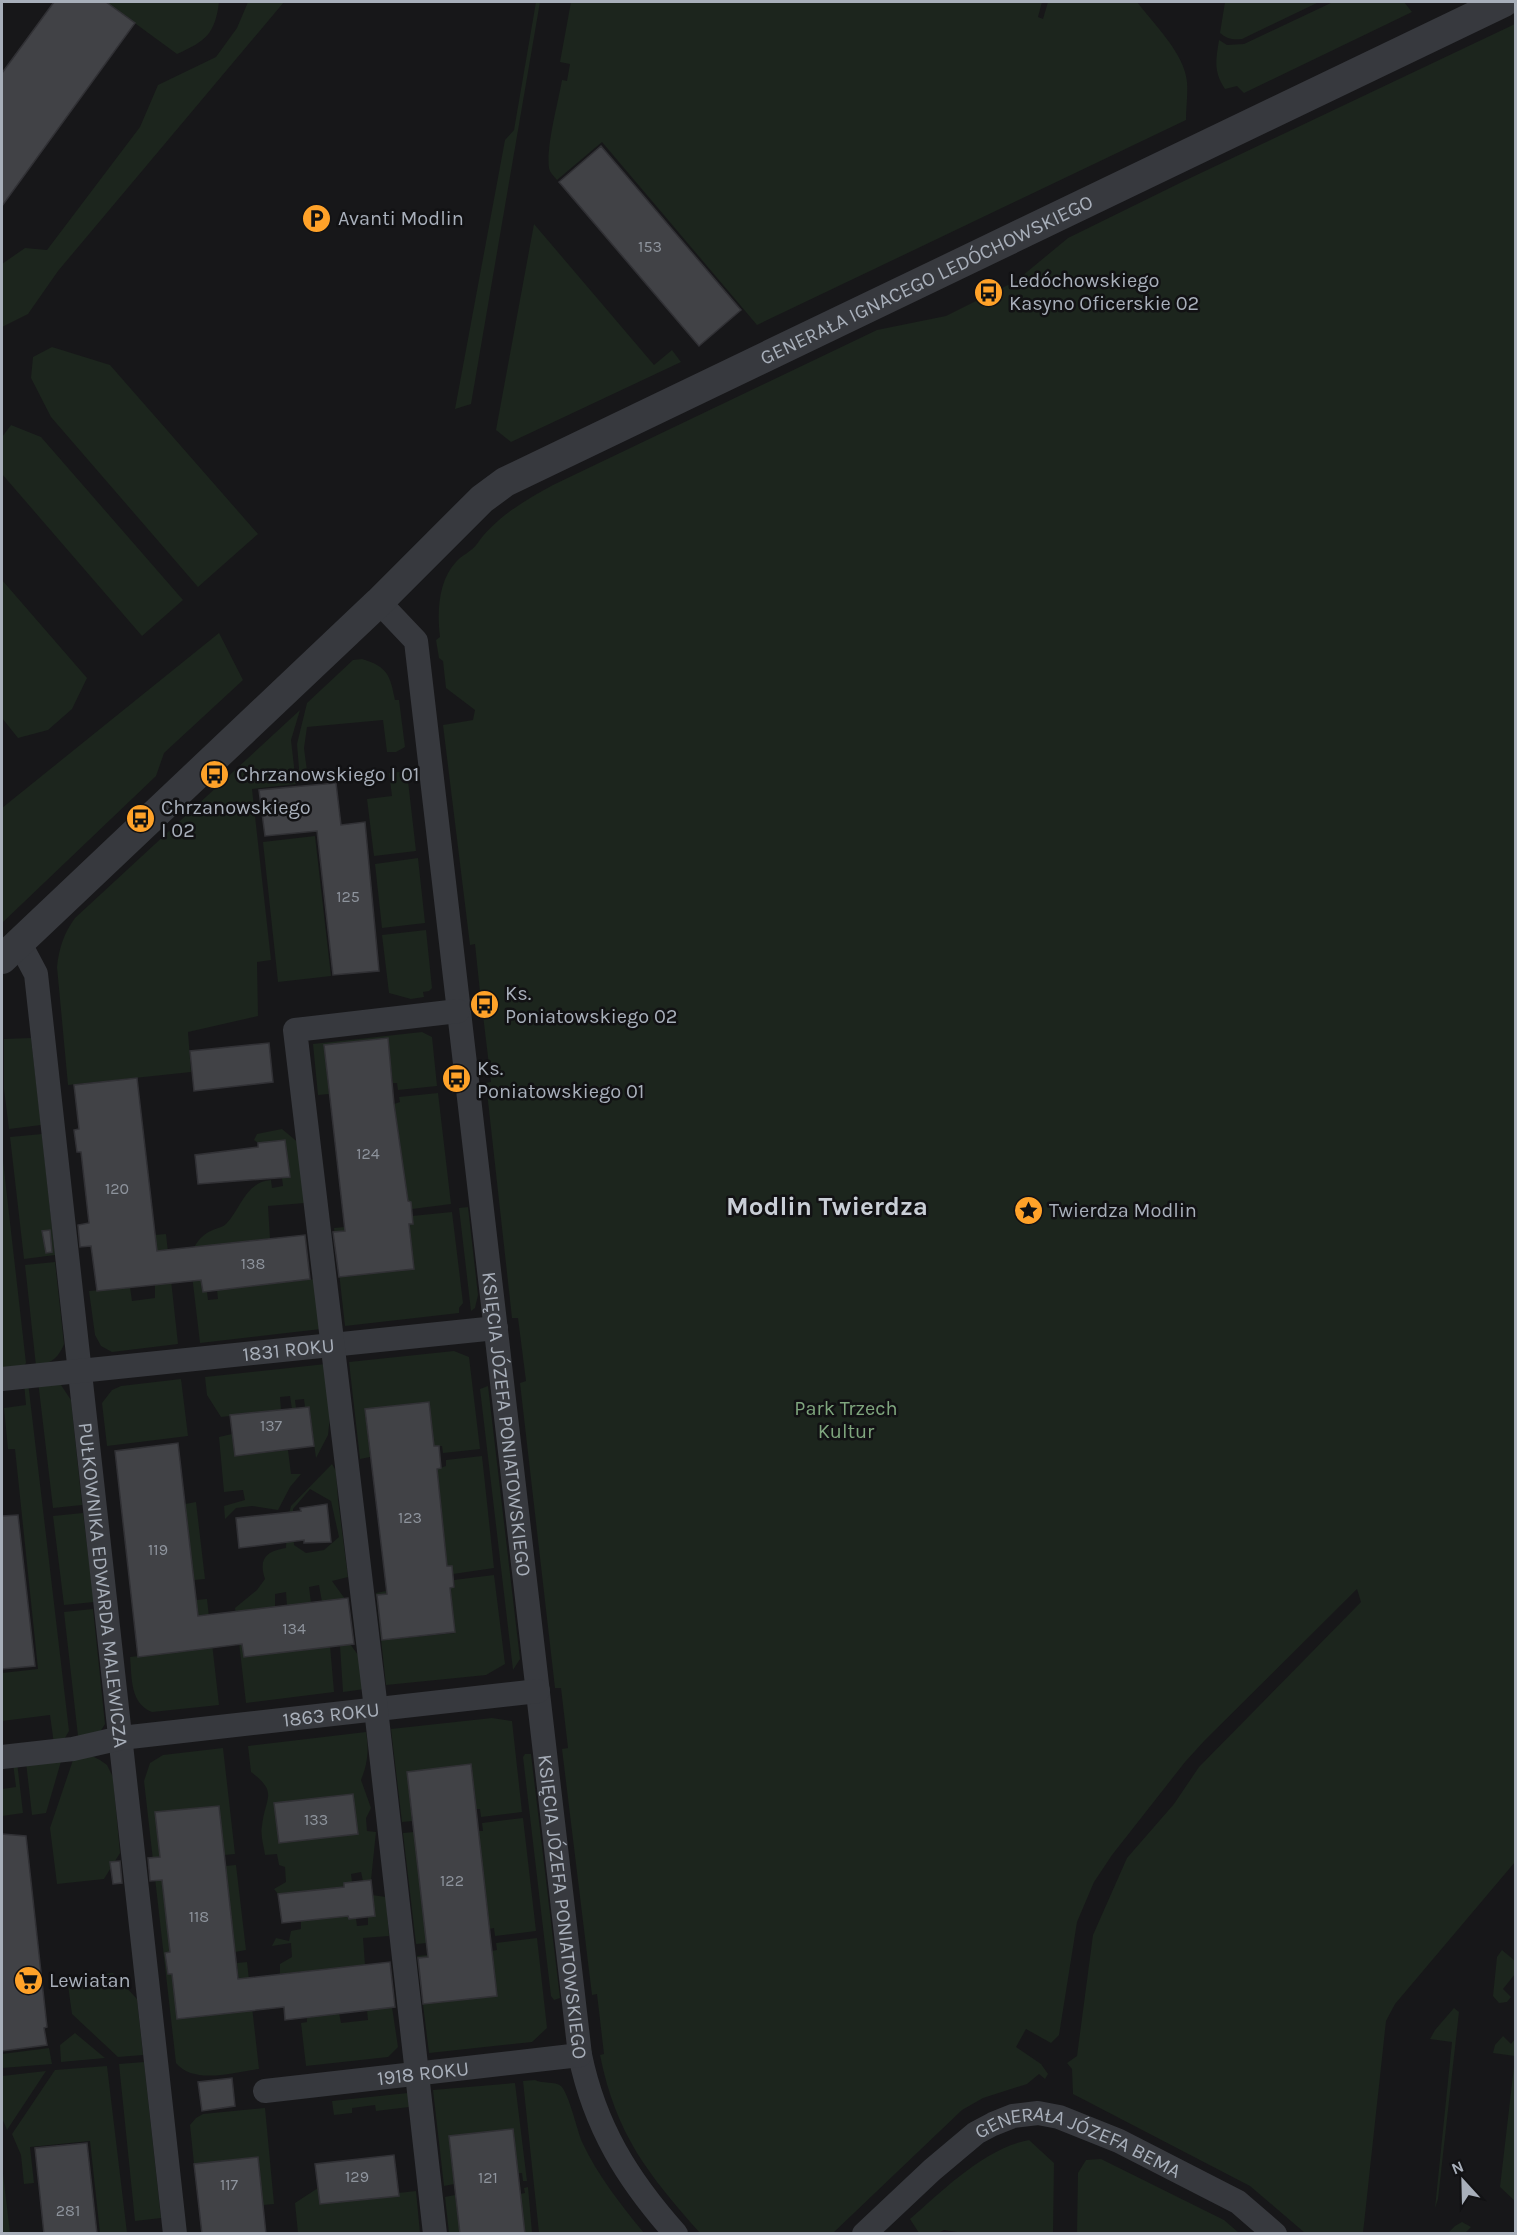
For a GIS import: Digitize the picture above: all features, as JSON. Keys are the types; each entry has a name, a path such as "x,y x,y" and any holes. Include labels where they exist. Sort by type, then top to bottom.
{"street":[{"name":"GENERAŁA IGNACEGO LEDÓCHOWSKIEGO","path":"10,950 379,602 482,499 505,482 1504,2"},
{"name":"KSIĘCIA JÓZEFA PONIATOWSKIEGO","path":"379,602 416,641 580,2055 585,2081 597,2115 617,2157 641,2193 676,2234"},
{"name":"PUŁKOWNIKA EDWARDA MALEWICZA","path":"10,950 36,974 175,2234"},
{"path":"435,2234 376,1709 295,1030 458,1011"},
{"name":"1831 ROKU","path":"2,1379 496,1328"},
{"name":"1863 ROKU","path":"2,1757 73,1749 121,1738 538,1691"},
{"name":"1918 ROKU","path":"265,2091 580,2055"},
{"name":"GENERAŁA JÓZEFA BEMA","path":"864,2234 932,2170 976,2133 1013,2116 1038,2113 1059,2117 1119,2141 1238,2202 1275,2234"}],"green space":[{"path":"106,2 219,2 212,29 195,45 177,54"},
{"path":"248,2 284,2 58,271 28,314 2,327 2,264 25,248 47,250 140,127 158,85 216,57 237,28"},
{"path":"536,2 540,2 471,404 455,409 505,140 514,130"},
{"path":"571,2 1042,2 1038,17 1043,19 1048,2 1137,2 1167,39 1181,61 1187,82 1186,120 757,325 602,142 557,180 550,171 549,149 553,125 562,80 567,81 570,64 560,62"},
{"path":"1225,2 1319,2 1242,39 1236,39 1228,38 1220,33"},
{"path":"1333,2 1404,2 1412,12 1244,93 1237,86 1225,89 1217,71 1219,40 1227,45 1244,44"},
{"name":"Park Trzech Kultur","path":"1515,24 1515,1862 1395,2004 1386,2021 1363,2233 1305,2233 1250,2186 1073,2094 1072,2069 1067,2063 1077,2056 1093,1935 1127,1858 1174,1804 1199,1767 1361,1602 1357,1589 1185,1762 1112,1855 1094,1882 1077,1922 1059,2035 1051,2043 1026,2029 1016,2047 1041,2064 1048,2074 1045,2079 1039,2074 1027,2084 983,2098 962,2110 833,2233 700,2233 665,2192 636,2152 615,2108 600,2055 604,2054 597,1994 592,1995 562,1749 568,1748 561,1688 555,1688 520,1383 526,1381 518,1318 512,1318 486,1083 491,1082 483,1015 487,1014 485,992 480,992 475,944 470,945 443,725 473,720 475,710 446,688 443,661 439,658 436,640 440,637 439,608 445,578 456,562 475,547 502,518 521,503 553,485 877,330 946,316 1016,281 1068,238"},
{"path":"534,224 654,365 672,350 681,362 511,442 496,430"},
{"path":"52,347 110,365 258,534 198,587 51,417 31,378 33,357"},
{"path":"11,425 41,437 183,600 142,636 2,474 2,437"},
{"path":"2,580 87,678 72,709 48,730 18,738 2,718"},
{"path":"219,633 243,680 164,753 156,776 2,923 2,808"},
{"path":"362,659 383,669 389,678 395,700 399,700 405,747 396,752 387,752 383,720 307,727 304,748 308,779 300,781 297,744 307,703 353,660"},
{"path":"300,710 291,740 296,784 252,789 271,960 257,962 258,1016 188,1032 191,1072 68,1085 57,967 59,953 71,924"},
{"path":"407,772 416,851 374,856 367,799 392,796 389,773"},
{"path":"315,836 331,976 278,982 263,842"},
{"path":"418,858 425,923 382,928 375,864"},
{"path":"426,930 432,988 423,992 424,997 411,999 389,993 382,935"},
{"path":"422,1032 432,1037 437,1086 398,1090 397,1083 393,1083 387,1038 324,1045 329,1094 318,1095 313,1044"},
{"path":"31,1038 41,1125 9,1129 4,1089 4,1039"},
{"path":"438,1093 451,1204 412,1209 408,1201 394,1104 400,1102 399,1097"},
{"path":"282,1129 300,1144 305,1203 268,1206 270,1239 197,1247 203,1292 207,1292 208,1300 218,1299 217,1290 315,1279 321,1329 200,1343 190,1258 198,1241 208,1232 226,1224 244,1197 255,1186 271,1180 272,1188 283,1186 282,1178 289,1177 285,1140 258,1143 254,1140 257,1134"},
{"path":"42,1134 55,1255 24,1259 10,1137"},
{"path":"2,1152 26,1363 23,1367 2,1369"},
{"path":"468,1207 478,1295 475,1308 471,1311 459,1208"},
{"path":"452,1212 463,1303 459,1308 459,1313 345,1326 334,1228 345,1227 350,1275 413,1269 409,1224 413,1224 412,1216"},
{"path":"166,1234 178,1344 112,1352 101,1346 95,1335 89,1291 130,1287 132,1301 155,1298 155,1235"},
{"path":"55,1262 64,1344 53,1360 36,1366 25,1265"},
{"path":"454,1351 469,1357 480,1449 443,1453 442,1446 434,1446 429,1402 365,1409 370,1457 360,1459 349,1362"},
{"path":"326,1364 330,1417 328,1435 316,1458 309,1407 305,1407 304,1399 295,1400 296,1408 292,1409 290,1396 280,1397 281,1410 221,1417 207,1395 205,1377"},
{"path":"181,1379 188,1436 107,1446 102,1403 112,1390 121,1386"},
{"path":"38,1381 53,1381 61,1385 71,1400 82,1505 53,1508"},
{"path":"28,1382 69,1731 62,1743 54,1744 50,1715 2,1721 2,1673 38,1669 15,1449 8,1449 4,1408 26,1405 24,1383"},
{"path":"488,1386 520,1659 513,1670 480,1389"},
{"path":"232,1434 235,1456 288,1450 291,1474 301,1474 290,1487 278,1510 252,1506 236,1508 225,1519 224,1506 245,1500 243,1490 224,1492 219,1437"},
{"path":"482,1456 494,1568 453,1574 452,1566 447,1566 437,1469 446,1466 446,1460"},
{"path":"332,1464 336,1471 348,1577 332,1581 345,1599 322,1602 319,1585 309,1587 311,1603 287,1606 286,1592 275,1594 275,1607 239,1612 244,1657 330,1646 334,1692 246,1703 235,1608 257,1590 265,1579 263,1566 266,1557 274,1551 286,1548 287,1521 291,1506","holes":["310,1489 331,1501 339,1537 324,1550 306,1553 294,1545 293,1509"]},
{"path":"196,1502 205,1579 194,1580 185,1504"},
{"path":"83,1513 94,1602 64,1605 53,1516"},
{"path":"494,1575 505,1664 486,1675 386,1685 376,1593 386,1591 392,1639 455,1633 450,1588 455,1587 454,1580"},
{"path":"207,1599 219,1705 152,1712 140,1703 133,1689 130,1657 201,1649 196,1600"},
{"path":"93,1609 105,1724 100,1732 78,1736 64,1612"},
{"path":"350,1644 361,1659 365,1689 343,1692 340,1646"},
{"path":"492,1718 512,1721 522,1812 481,1817 480,1809 476,1809 407,1772 412,1821 402,1822 391,1729"},
{"path":"366,1732 367,1756 361,1780 371,1808 366,1818 367,1831 376,1832 371,1880 363,1881 361,1872 351,1874 352,1882 344,1883 349,1919 356,1919 357,1926 368,1925 368,1917 375,1916 372,1895 386,1897 389,1936 363,1938 365,1965 280,1974 280,1964 292,1957 291,1943 272,1946 276,1938 289,1941 291,1931 301,1929 301,1921 308,1920 305,1892 278,1894 274,1889 286,1882 285,1867 279,1865 277,1854 265,1855 262,1829 268,1791 260,1779 251,1772 248,1746"},
{"path":"223,1748 235,1854 224,1855 218,1806 155,1812 170,1952 165,1953 168,1974 172,1974 242,2012 237,1963 247,1962 259,2069 204,2075 193,2074 176,2063 144,1781 150,1763 163,1755"},
{"path":"525,1754 531,1754 560,1998 554,2000 551,1996 523,1757"},
{"path":"74,1757 94,1757 100,1760 107,1765 113,1777 120,1853 104,1879 57,1884 50,1828"},
{"path":"62,1758 46,1813 32,1815 26,1762"},
{"path":"17,1762 23,1813 2,1816 2,1789 16,1787 13,1763"},
{"path":"523,1818 536,1931 495,1936 494,1928 489,1929 478,1831 483,1831 482,1823"},
{"path":"414,1832 427,1943 416,1944 403,1833"},
{"path":"236,1865 246,1950 235,1952 225,1866"},
{"path":"537,1938 547,2028 532,2042 429,2053 417,1956 428,1955 434,2003 497,1996 492,1951 497,1950 496,1943"},
{"path":"1502,1950 1515,1961 1515,1974 1503,1989 1511,1997 1507,2002 1499,2003 1493,1996 1497,1957"},
{"path":"113,1973 137,1999 143,2055 118,2057 72,2014 67,1978"},
{"path":"392,2007 398,2047 388,2057 306,2066 301,2023 307,2022 307,2017 339,2013 341,2023 368,2020 367,2010"},
{"path":"1454,2008 1459,2012 1438,2199 1435,2208 1452,2042 1430,2039"},
{"path":"75,2033 105,2058 61,2062 60,2045"},
{"path":"1503,2036 1511,2044 1515,2039 1515,2056 1493,2053 1495,2045"},
{"path":"49,2048 52,2064 2,2068 2,2054"},
{"path":"1515,2058 1515,2201 1500,2187"},
{"path":"144,2062 161,2218 135,2221 119,2064"},
{"path":"107,2066 127,2233 100,2233 90,2141 30,2147 34,2183 24,2184 21,2155 12,2134 55,2070"},
{"path":"46,2071 7,2130 2,2118 2,2076"},
{"path":"535,2080 556,2084 564,2090 588,2155 610,2190 644,2233 539,2233 523,2081"},
{"path":"515,2083 527,2181 523,2181 522,2173 518,2173 512,2129 449,2136 454,2184 444,2186 433,2090"},
{"path":"408,2093 409,2107 376,2111 375,2105 352,2108 352,2113 334,2115 332,2101"},
{"path":"265,2108 274,2204 263,2205 257,2157 194,2164 190,2125 203,2114"},
{"path":"1029,2140 1054,2163 1053,2233 970,2234 944,2230 938,2233 919,2233 910,2219 950,2184 996,2152"},
{"path":"1101,2159 1224,2220 1239,2233 1077,2233 1078,2173 1086,2160"},
{"path":"2,2165 10,2233 2,2233"},
{"path":"528,2187 532,2233 525,2233 520,2194 525,2193 524,2188"},
{"path":"318,2188 320,2204 398,2196 398,2193 416,2191 420,2233 298,2233 295,2203"},
{"path":"455,2195 460,2233 449,2233 445,2197"},
{"path":"1462,2222 1471,2227 1465,2233 1448,2233 1455,2226"}],"building":[{"path":"54,2 106,2 135,23 2,206 2,73"},
{"path":"601,146 741,310 699,346 559,182"},
{"path":"336,783 341,825 365,822 379,971 333,975 317,831 265,836 259,790"},
{"path":"388,1038 394,1104 408,1201 411,1202 413,1224 409,1224 414,1269 339,1277 333,1232 345,1231 324,1045"},
{"path":"269,1043 273,1082 194,1091 190,1051"},
{"path":"137,1078 157,1251 305,1235 310,1279 203,1292 201,1280 97,1291 91,1246 80,1247 78,1225 89,1223 81,1152 77,1152 74,1130 79,1129 74,1085"},
{"path":"285,1140 290,1177 198,1184 195,1155 258,1147 258,1143"},
{"path":"50,1230 52,1252 46,1253 42,1231"},
{"path":"429,1402 434,1446 439,1446 441,1468 437,1469 447,1566 452,1566 454,1587 450,1588 455,1632 382,1640 377,1595 387,1594 365,1409"},
{"path":"309,1407 314,1446 235,1456 230,1415"},
{"path":"178,1443 198,1616 348,1598 354,1644 244,1657 242,1644 138,1657 115,1451"},
{"path":"327,1504 331,1542 304,1543 304,1540 239,1548 236,1518 301,1511 300,1508"},
{"path":"18,1515 35,1666 2,1669 2,1516"},
{"path":"471,1764 497,1996 423,2004 418,1958 428,1957 407,1772"},
{"path":"353,1794 358,1834 279,1843 274,1803"},
{"path":"219,1806 238,1979 390,1962 395,2007 285,2020 284,2007 177,2019 172,1974 168,1974 165,1953 170,1952 162,1880 150,1881 148,1858 160,1857 155,1812"},
{"path":"2,1834 26,1836 47,2045 2,2051"},
{"path":"120,1861 122,1883 113,1884 110,1862"},
{"path":"371,1880 375,1916 349,1919 348,1916 282,1923 278,1894 344,1887 344,1883"},
{"path":"232,2078 235,2106 202,2111 198,2082"},
{"path":"513,2129 525,2234 460,2234 449,2136"},
{"path":"87,2143 97,2234 44,2234 35,2148"},
{"path":"394,2155 399,2196 320,2204 315,2164"},
{"path":"258,2157 266,2234 202,2234 194,2164"}],"place":[{"name":"Avanti Modlin","path":"317,218"},
{"name":"Ledóchowskiego Kasyno Oficerskie 02","path":"988,292"},
{"name":"Chrzanowskiego I 01","path":"215,774"},
{"name":"Chrzanowskiego I 02","path":"140,818"},
{"name":"Ks. Poniatowskiego 02","path":"484,1004"},
{"name":"Ks. Poniatowskiego 01","path":"456,1079"},
{"name":"Twierdza Modlin","path":"1028,1210"},
{"name":"Lewiatan","path":"28,1980"}],"district":[{"name":"Modlin Twierdza","path":"827,1206"}]}
